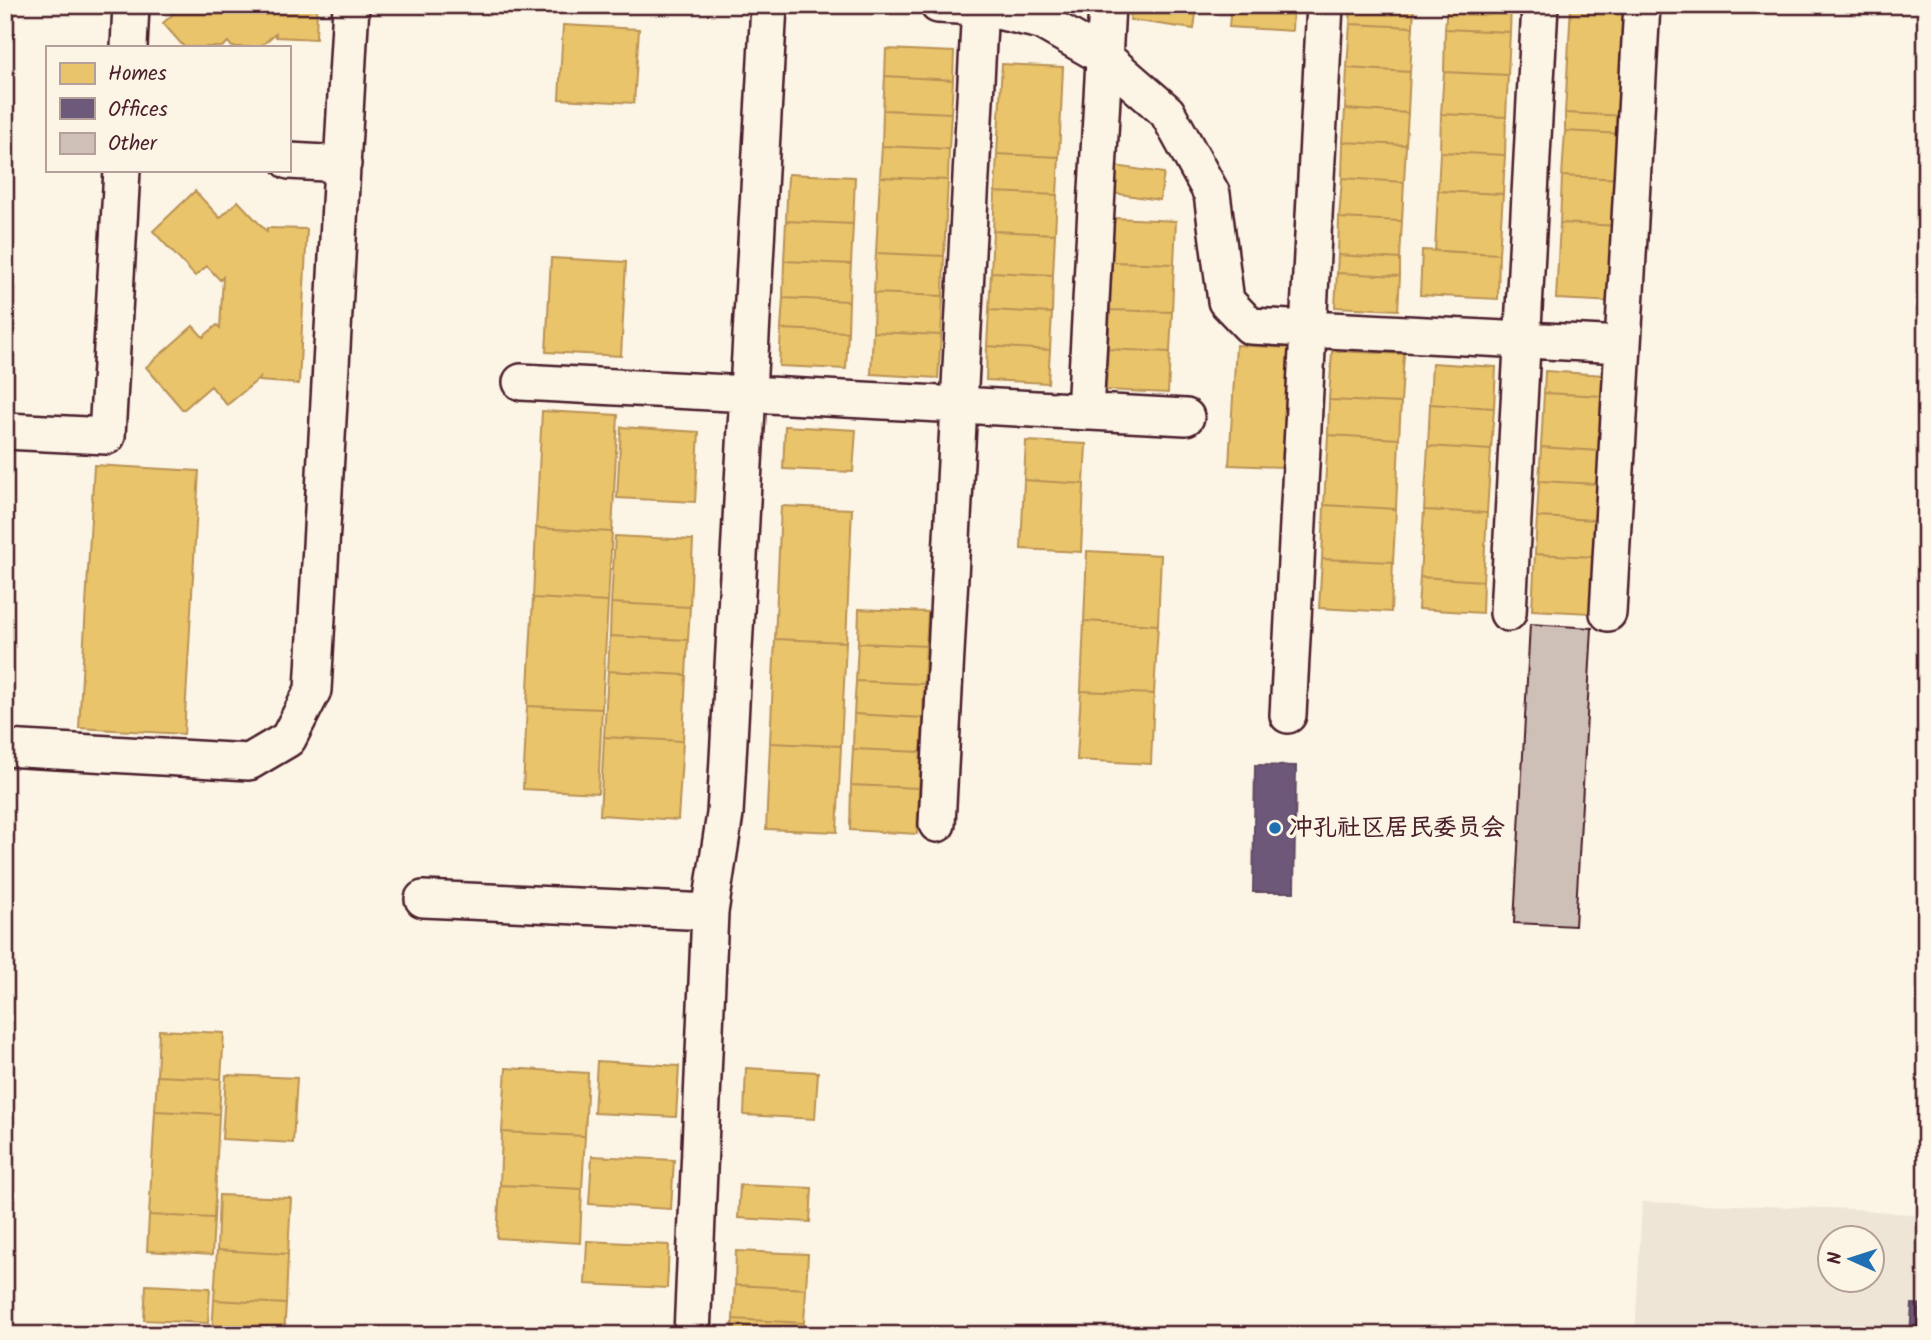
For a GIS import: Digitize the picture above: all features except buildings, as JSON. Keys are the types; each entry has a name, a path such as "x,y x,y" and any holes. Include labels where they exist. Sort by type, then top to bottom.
{"lane":[{"path":"129,46 131,5"},
{"path":"5,748 249,762 288,739 313,690 351,5"},
{"path":"692,1335 710,912 725,814 769,5"},
{"path":"938,5 980,6 1041,21 1104,57 1167,112 1212,194 1226,301 1250,326 1623,345"},
{"path":"1085,412 1107,5"},
{"path":"1288,715 1325,5"},
{"path":"1508,613 1540,5"},
{"path":"1608,613 1642,5"},
{"path":"937,824 980,6"},
{"path":"290,161 343,164"},
{"path":"5,430 107,436 122,172"},
{"path":"522,382 1186,417"},
{"path":"423,899 710,912"}],"shaded area":[{"path":"1642,1202 1856,1209 1926,1216 1926,1335 1635,1335"}],"place":[{"name":"冲孔社区居民委员会","path":"1275,828"}]}
